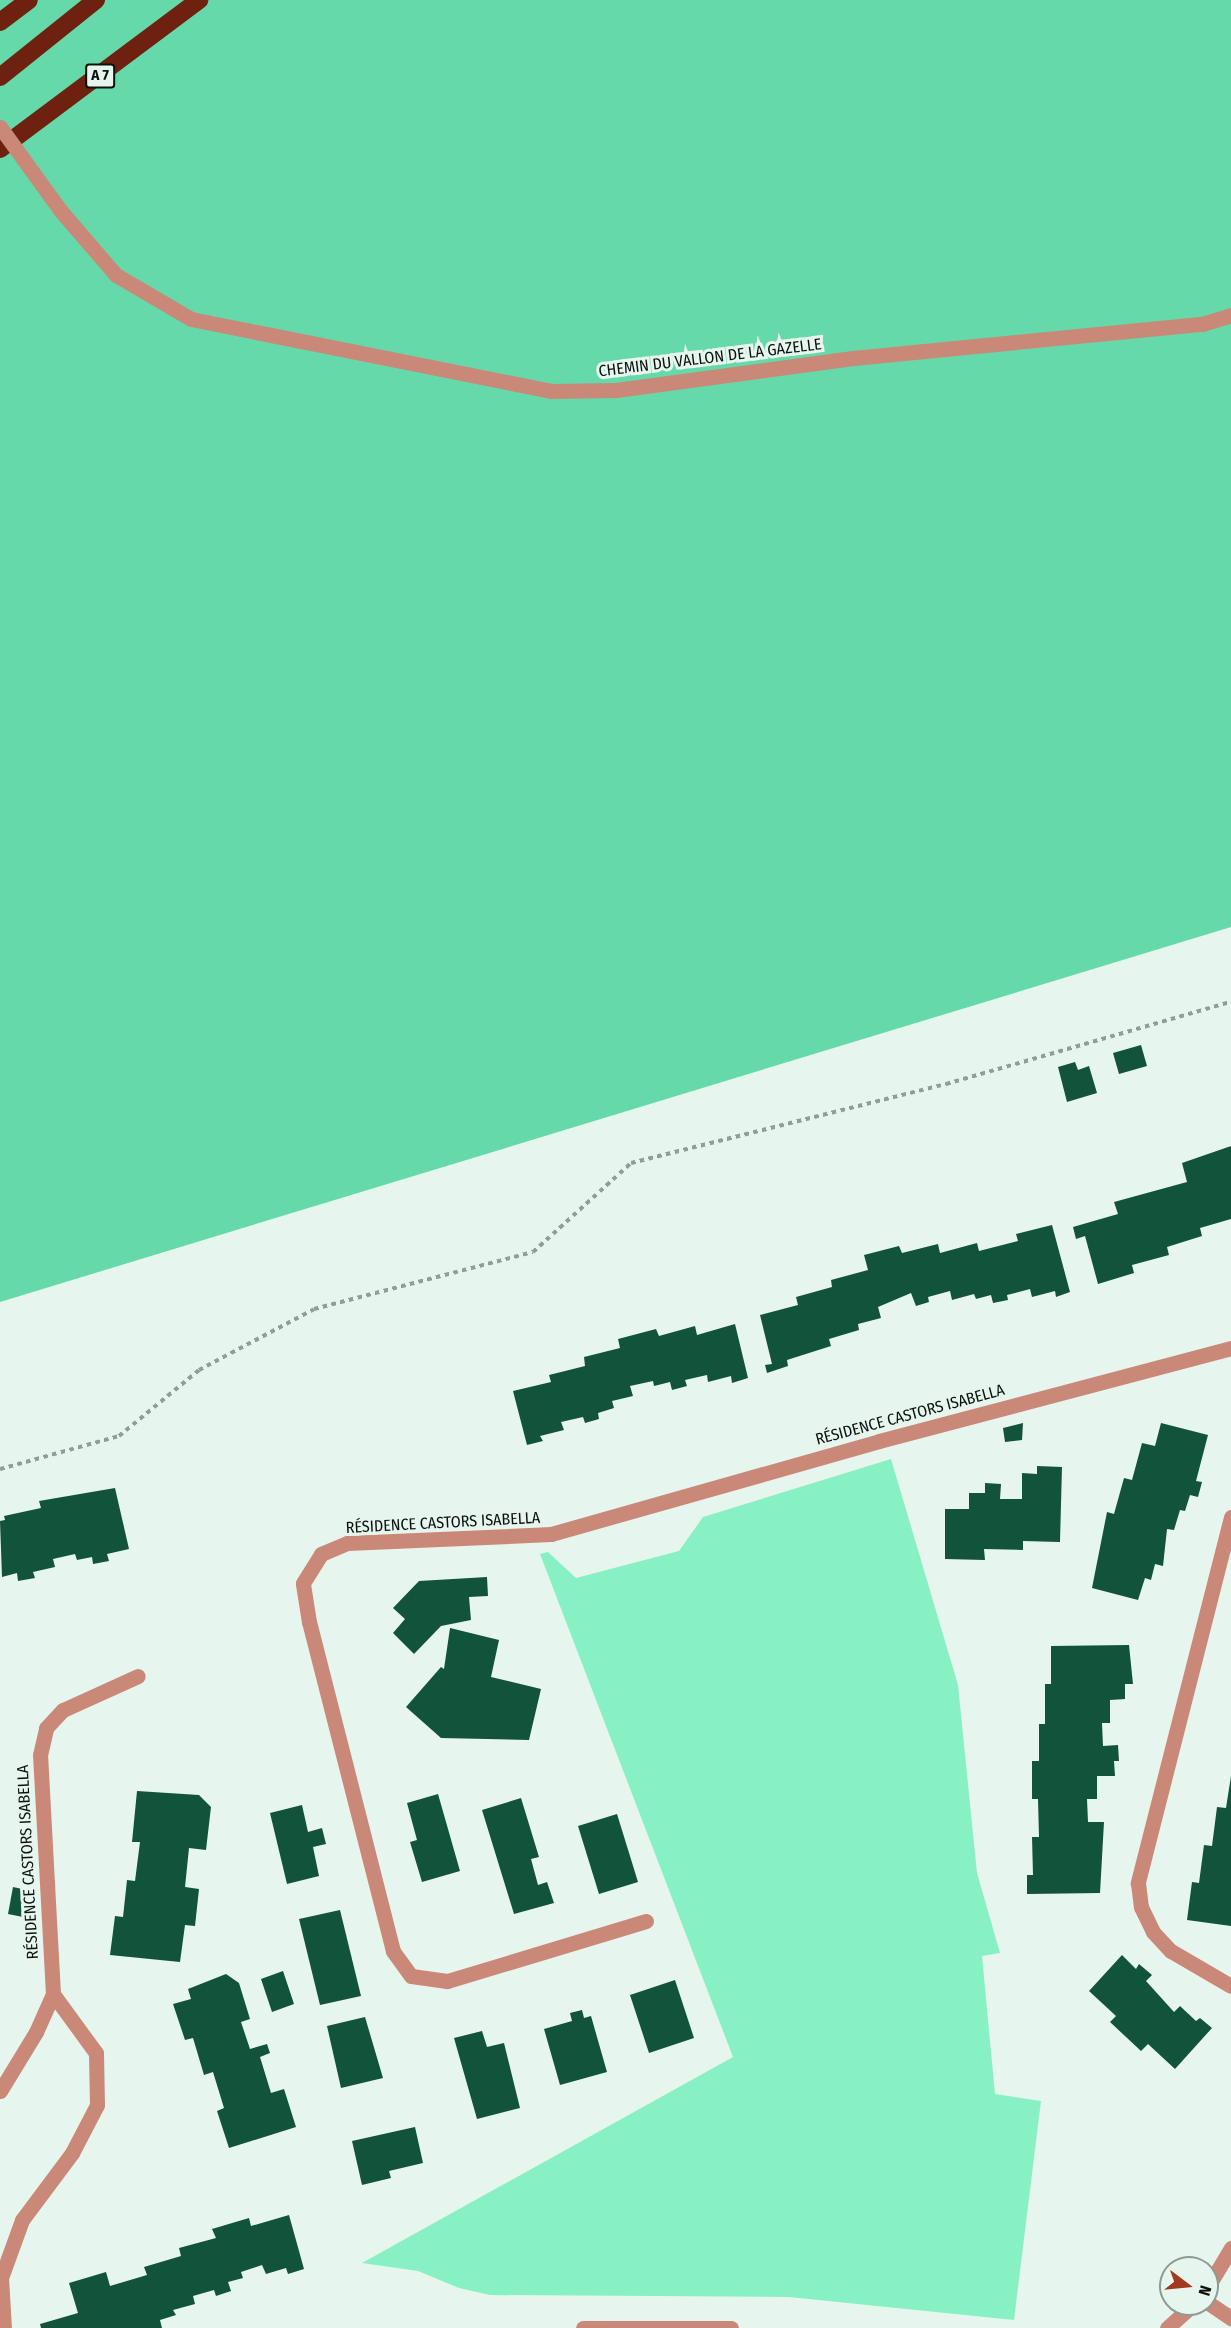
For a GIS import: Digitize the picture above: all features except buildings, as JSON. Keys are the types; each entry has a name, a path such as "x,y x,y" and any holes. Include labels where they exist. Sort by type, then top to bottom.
{"highway":[{"path":"0,22 29,0"},
{"path":"0,77 96,0"},
{"name":"A 7","path":"0,149 198,0"}],"street":[{"name":"CHEMIN DU VALLON DE LA GAZELLE","path":"0,127 60,210 116,275 191,319 551,391 616,390 853,358 1202,324 1231,315"},
{"name":"RÉSIDENCE CASTORS ISABELLA","path":"646,1921 447,1981 411,1976 393,1951 309,1622 303,1583 321,1554 347,1543 551,1534 879,1441 1231,1348"},
{"path":"1231,1517 1138,1884 1141,1907 1153,1932 1171,1951 1231,1986"},
{"name":"RÉSIDENCE CASTORS ISABELLA","path":"0,2091 36,2032 53,1994 40,1755 46,1728 63,1710 138,1676"},
{"path":"4,2328 1,2278 22,2220 72,2152 97,2105 96,2053 53,1994"},
{"path":"1219,2268 1231,2248"},
{"path":"1167,2328 1180,2316"},
{"path":"583,2328 731,2328"}],"path":[{"path":"0,1469 119,1436 199,1370 314,1309 533,1252 630,1163 946,1084 1231,1002"}],"green space":[{"path":"0,0 1231,0 1231,927 0,1302"},
{"path":"891,1459 958,1685 977,1873 1000,1953 982,1956 995,2094 1041,2101 1014,2320 789,2297 490,2295 459,2288 418,2271 362,2263 733,2057 540,1554 548,1552 576,1578 679,1551 703,1517"}]}
